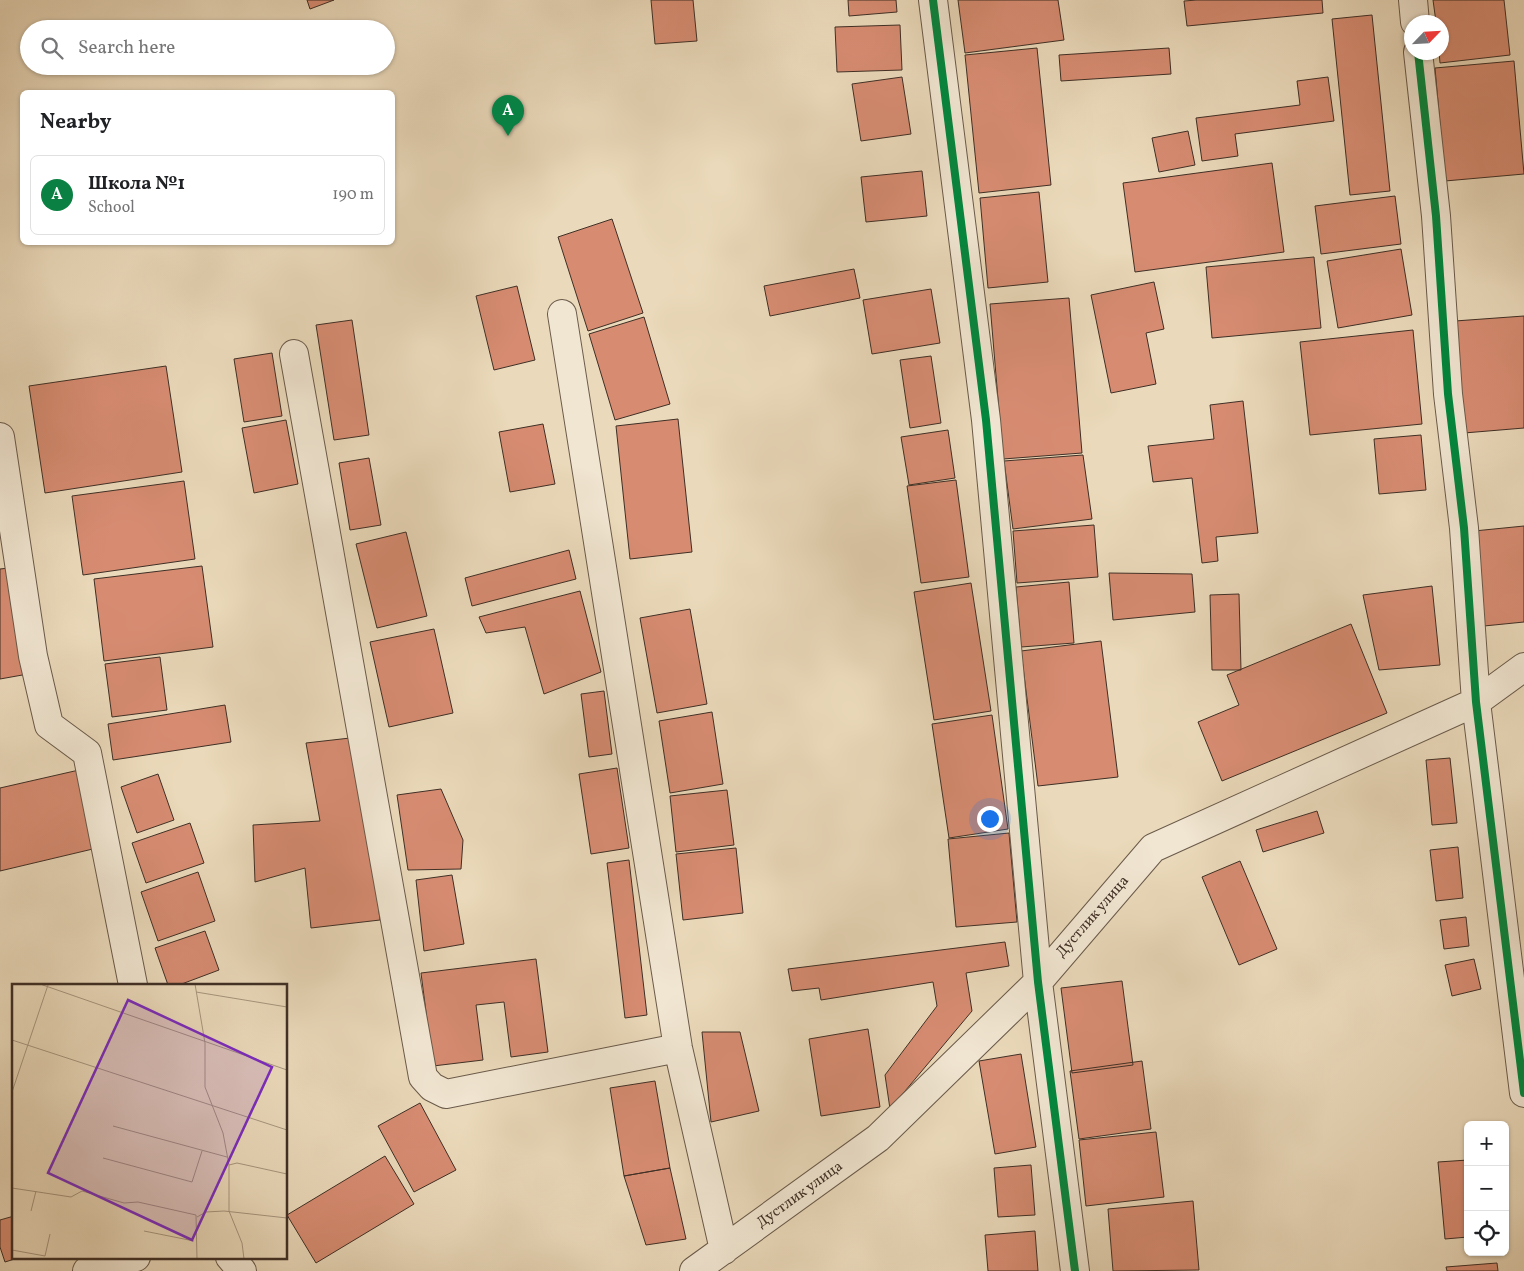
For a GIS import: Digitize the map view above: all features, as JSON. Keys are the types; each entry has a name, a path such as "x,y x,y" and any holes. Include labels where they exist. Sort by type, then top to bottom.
{"street":[{"path":"933,0 986,420 1038,982 1075,1271"},
{"path":"1413,0 1414,15"},
{"path":"1419,60 1436,216 1448,394 1464,528 1476,702 1524,1093"},
{"path":"562,314 678,1048 724,1250"},
{"path":"294,354 423,1077 432,1087 446,1094 678,1048"},
{"path":"0,437 33,656 49,725 87,753 133,984"},
{"name":"Дустлик улица","path":"694,1271 878,1138 1038,982 1153,848 1476,702 1524,667"},
{"path":"87,1271 132,1258"},
{"path":"231,1258 242,1271"}],"building":[{"path":"307,0 334,0 310,9"},
{"path":"651,0 693,0 697,41 655,44"},
{"path":"848,0 896,0 897,12 849,16"},
{"path":"958,0 1058,0 1064,40 965,53"},
{"path":"1322,0 1323,13 1187,26 1184,1"},
{"path":"1433,0 1504,0 1510,55 1440,63 1440,60 1449,60 1449,15 1435,15"},
{"path":"1372,15 1390,191 1350,195 1332,19"},
{"path":"900,25 902,70 837,72 835,27"},
{"path":"1037,48 1051,185 979,193 965,55"},
{"path":"1169,48 1171,74 1061,81 1059,55"},
{"path":"1514,61 1524,174 1445,181 1435,68"},
{"path":"902,77 911,134 861,141 852,84"},
{"path":"1328,77 1334,121 1235,134 1238,156 1202,161 1196,118 1300,105 1297,81"},
{"path":"1188,131 1195,165 1159,172 1152,138"},
{"path":"1272,163 1284,252 1135,272 1123,183"},
{"path":"922,171 927,216 866,222 861,177"},
{"path":"1039,192 1048,282 988,288 980,198"},
{"path":"1395,196 1401,244 1321,254 1315,206"},
{"path":"612,219 643,313 588,331 558,237"},
{"path":"1401,249 1412,315 1338,328 1327,261"},
{"path":"1314,257 1321,328 1212,338 1206,267"},
{"path":"854,269 860,298 770,316 764,286"},
{"path":"1154,282 1164,329 1146,333 1156,384 1111,393 1091,295"},
{"path":"517,286 535,360 494,370 476,296"},
{"path":"931,289 940,343 872,354 863,300"},
{"path":"1069,298 1082,453 1003,459 990,304"},
{"path":"1524,316 1524,428 1464,433 1455,321"},
{"path":"644,317 670,404 615,420 589,334"},
{"path":"352,320 369,435 334,440 316,325"},
{"path":"1413,330 1422,424 1310,435 1300,342"},
{"path":"272,353 282,416 244,422 234,359"},
{"path":"931,356 941,423 910,428 900,360"},
{"path":"166,366 182,472 45,493 29,386"},
{"path":"1243,401 1258,533 1216,537 1218,561 1202,563 1192,478 1153,482 1148,446 1214,439 1210,405"},
{"path":"678,419 692,552 630,559 616,426"},
{"path":"286,420 298,484 254,493 242,428"},
{"path":"543,424 555,484 510,492 499,432"},
{"path":"948,430 955,478 909,485 901,437"},
{"path":"1421,435 1426,490 1379,494 1374,439"},
{"path":"1083,455 1092,519 1013,529 1004,461"},
{"path":"369,458 381,525 350,530 339,463"},
{"path":"956,480 969,577 921,583 907,486"},
{"path":"184,481 195,559 83,575 72,496"},
{"path":"1094,525 1098,577 1017,583 1013,531"},
{"path":"1524,526 1524,622 1484,626 1474,531"},
{"path":"406,532 427,616 377,628 356,544"},
{"path":"569,550 576,579 472,606 465,578"},
{"path":"202,566 213,647 104,661 94,579"},
{"path":"9,568 28,674 0,679 0,569"},
{"path":"1109,573 1192,574 1195,612 1113,620"},
{"path":"1069,582 1074,643 1021,647 1016,587"},
{"path":"971,583 991,711 934,720 914,592"},
{"path":"1432,586 1440,665 1379,670 1363,595"},
{"path":"580,591 601,672 544,694 525,627 486,633 479,617"},
{"path":"1239,594 1241,670 1212,670 1210,595"},
{"path":"690,609 707,704 657,713 640,618"},
{"path":"1351,624 1387,713 1222,781 1198,722 1239,705 1227,675"},
{"path":"434,629 453,713 389,727 370,642"},
{"path":"1101,641 1118,777 1038,786 1021,651"},
{"path":"160,657 167,710 112,717 105,664"},
{"path":"604,691 612,754 589,757 581,694"},
{"path":"225,705 231,742 113,760 108,724"},
{"path":"712,712 723,784 670,793 659,721"},
{"path":"992,715 1008,829 949,838 932,724"},
{"path":"359,737 380,920 311,928 305,868 255,882 253,825 320,821 306,743"},
{"path":"1450,758 1457,823 1432,825 1426,760"},
{"path":"617,768 629,848 591,854 579,774"},
{"path":"79,770 97,848 0,871 0,788"},
{"path":"158,774 174,820 137,833 121,787"},
{"path":"441,789 463,840 461,869 408,870 397,795"},
{"path":"727,790 734,845 676,852 670,796"},
{"path":"1317,811 1324,833 1263,852 1256,830"},
{"path":"190,823 204,863 146,883 132,843"},
{"path":"1009,833 1017,922 956,927 948,839"},
{"path":"1458,847 1463,898 1436,901 1430,850"},
{"path":"736,848 743,913 683,920 676,854"},
{"path":"629,860 647,1015 625,1018 607,863"},
{"path":"1240,861 1277,949 1239,965 1202,877"},
{"path":"198,872 215,921 158,941 141,892"},
{"path":"452,875 464,944 424,951 416,880"},
{"path":"1466,917 1469,946 1444,949 1440,920"},
{"path":"205,931 219,970 182,984 168,984 155,948"},
{"path":"1005,942 1009,966 966,973 972,1011 890,1109 885,1075 937,1006 933,982 821,1000 819,988 792,991 788,969"},
{"path":"536,959 548,1052 511,1057 504,1002 476,1005 483,1060 433,1066 421,973"},
{"path":"1474,959 1481,989 1452,996 1445,965"},
{"path":"1122,981 1133,1065 1072,1073 1061,988"},
{"path":"868,1029 880,1107 821,1116 809,1039"},
{"path":"702,1032 740,1032 759,1111 711,1122"},
{"path":"1021,1054 1036,1147 995,1154 979,1061"},
{"path":"1142,1061 1151,1129 1079,1139 1070,1071"},
{"path":"655,1081 670,1168 624,1176 610,1088"},
{"path":"420,1103 456,1170 414,1192 378,1126"},
{"path":"1156,1132 1164,1197 1086,1206 1079,1140"},
{"path":"385,1156 414,1204 316,1263 288,1214"},
{"path":"1464,1160 1464,1237 1445,1239 1438,1162"},
{"path":"1031,1165 1035,1215 998,1217 994,1168"},
{"path":"670,1168 686,1239 646,1245 624,1176"},
{"path":"1193,1201 1199,1270 1113,1271 1108,1209"},
{"path":"12,1217 12,1258 18,1258 5,1262 0,1247 0,1220"},
{"path":"1035,1231 1038,1271 988,1271 985,1235"},
{"path":"1497,1263 1498,1271 1447,1271 1446,1267"}],"cycle path":[{"path":"933,0 986,420 1038,982 1075,1271"},
{"path":"1419,60 1436,216 1448,394 1464,528 1476,702 1524,1093"}],"place":[{"name":"Школа №1","path":"508,136"}]}
